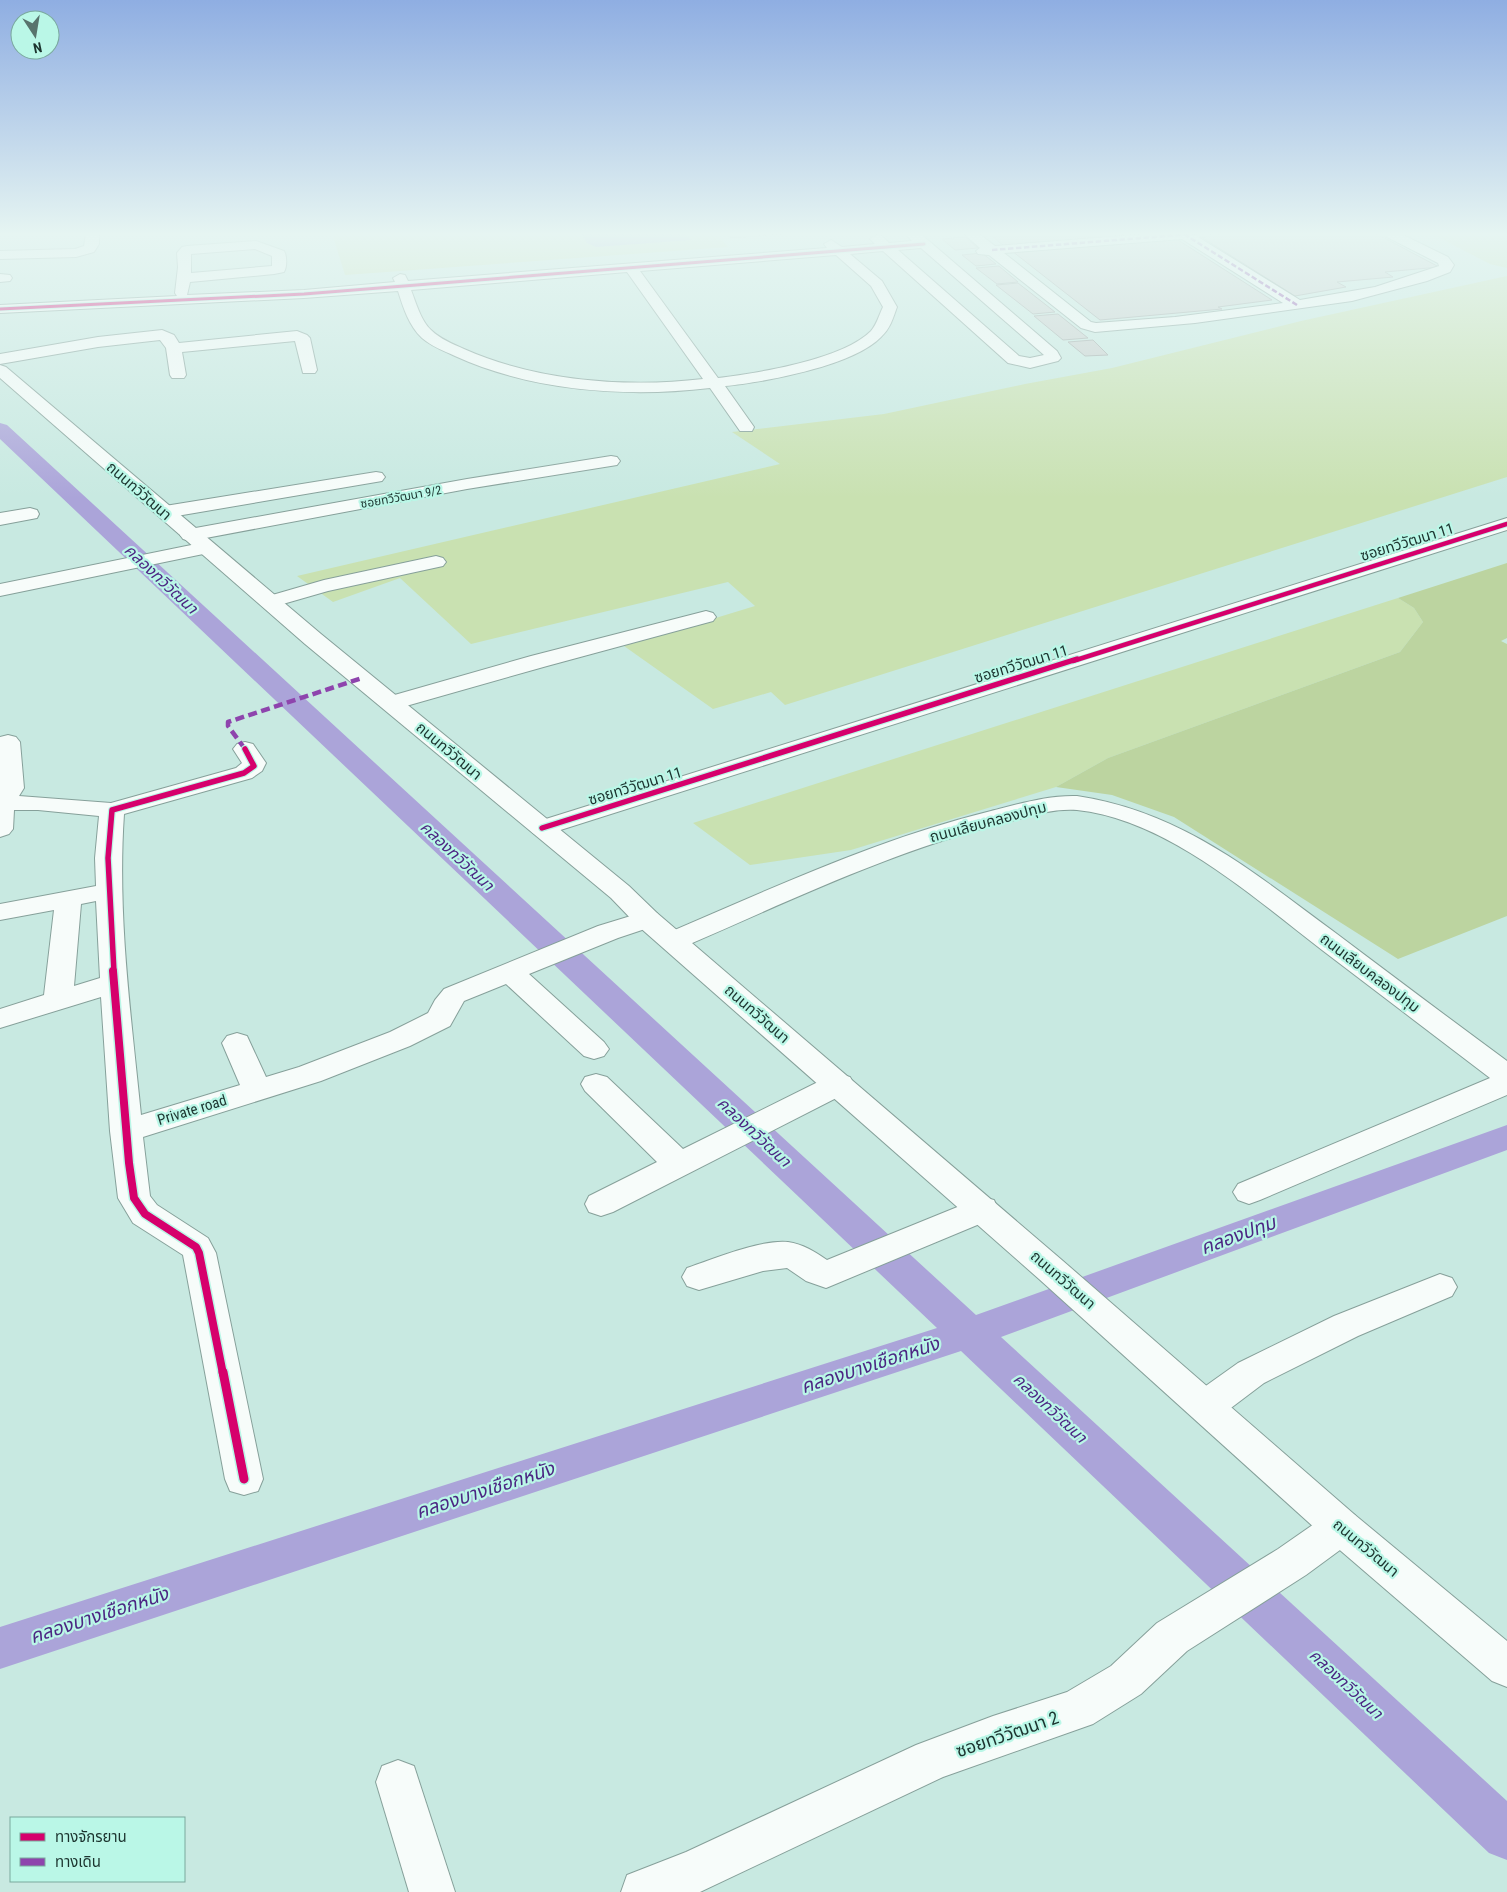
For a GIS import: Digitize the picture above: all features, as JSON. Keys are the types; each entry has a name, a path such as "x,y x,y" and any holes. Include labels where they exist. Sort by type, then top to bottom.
{"street":[{"path":"419,321 424,333 460,355 487,366 538,378 584,384 672,386 714,384 770,376 818,363 860,346 881,329 884,321"},
{"path":"669,321 746,427"},
{"path":"970,321 1014,360 1030,363 1054,358 1052,354 1014,321"},
{"path":"1081,321 1095,328 1165,321"},
{"path":"247,340 248,322"},
{"path":"98,342 99,326"},
{"path":"0,359 98,342 162,336 169,338 174,348 178,375"},
{"path":"174,348 286,336 302,338 308,370"},
{"name":"ถนนทวีวัฒนา","path":"0,370 269,602 620,892 647,919 1126,1335 1341,1527 1507,1667"},
{"name":"ซอยทวีวัฒนา 9/2","path":"0,590 101,571 169,555 198,541 611,461"},
{"path":"165,512 376,477"},
{"path":"0,519 30,514"},
{"name":"ซอยทวีวัฒนา 11","path":"542,828 1507,524"},
{"path":"269,602 324,586 436,562"},
{"path":"392,703 539,661 706,617"},
{"path":"0,829 1,803 12,788 8,742"},
{"path":"1,803 112,810 251,770 254,762 245,749"},
{"name":"ถนนเลียบคลองปทุม","path":"673,940 892,848 968,825 1053,804 1074,802 1107,807 1180,836 1229,866 1507,1076"},
{"path":"112,810 108,858 109,890 126,1131 134,1198 145,1214 196,1247 199,1253 244,1480"},
{"path":"0,912 109,890"},
{"path":"58,1001 68,899"},
{"name":"Private road","path":"126,1131 310,1074 400,1039 440,1019 449,1000 454,995 512,973 608,932 647,919"},
{"path":"512,973 594,1049"},
{"path":"0,1019 115,983"},
{"path":"237,1043 257,1090"},
{"path":"1249,1192 1507,1083"},
{"path":"596,1084 690,1160"},
{"path":"602,1204 838,1084"},
{"path":"699,1277 761,1258 787,1255 796,1257 817,1273 826,1275 982,1209"},
{"path":"1206,1406 1251,1373 1346,1326 1440,1287"},
{"name":"ซอยทวีวัฒนา 2","path":"644,1892 700,1869 932,1760 1078,1709 1126,1680 1172,1637 1292,1562 1341,1527"},
{"path":"398,1782 432,1892"}],"green space":[{"path":"1300,321 1507,321 1507,477 785,705 771,692 713,709 624,646 755,606 728,582 471,644 400,578 333,602 297,576 780,464 732,432 884,414 1025,384 1112,368"},
{"path":"1507,563 1507,638 1501,641 1507,644 1507,916 1398,959 1174,817 1112,795 1056,787 1108,758 1400,652 1423,622 1414,608 1398,598"},
{"path":"1398,598 1414,608 1423,622 1400,652 1108,758 1056,787 851,850 750,865 693,823"}],"building":[{"path":"1040,321 1067,321 1088,338 1063,340"},
{"path":"1093,340 1108,355 1085,356 1068,342"}],"waterway":[{"name":"คลองทวีวัฒนา","path":"0,429 969,1333"},
{"name":"คลองปทุม","path":"969,1333 1507,1137"},
{"name":"คลองบางเชือกหนัง","path":"0,1648 969,1333"},
{"name":"คลองทวีวัฒนา","path":"969,1333 1507,1835"}],"marked path":[{"path":"245,749 228,726 228,722 362,678"}],"cycle path":[{"path":"542,828 1507,524"},
{"path":"244,1479 199,1253 196,1247 145,1214 134,1198 129,1163 115,995 108,858 112,810 244,773 254,766 245,749"}]}
